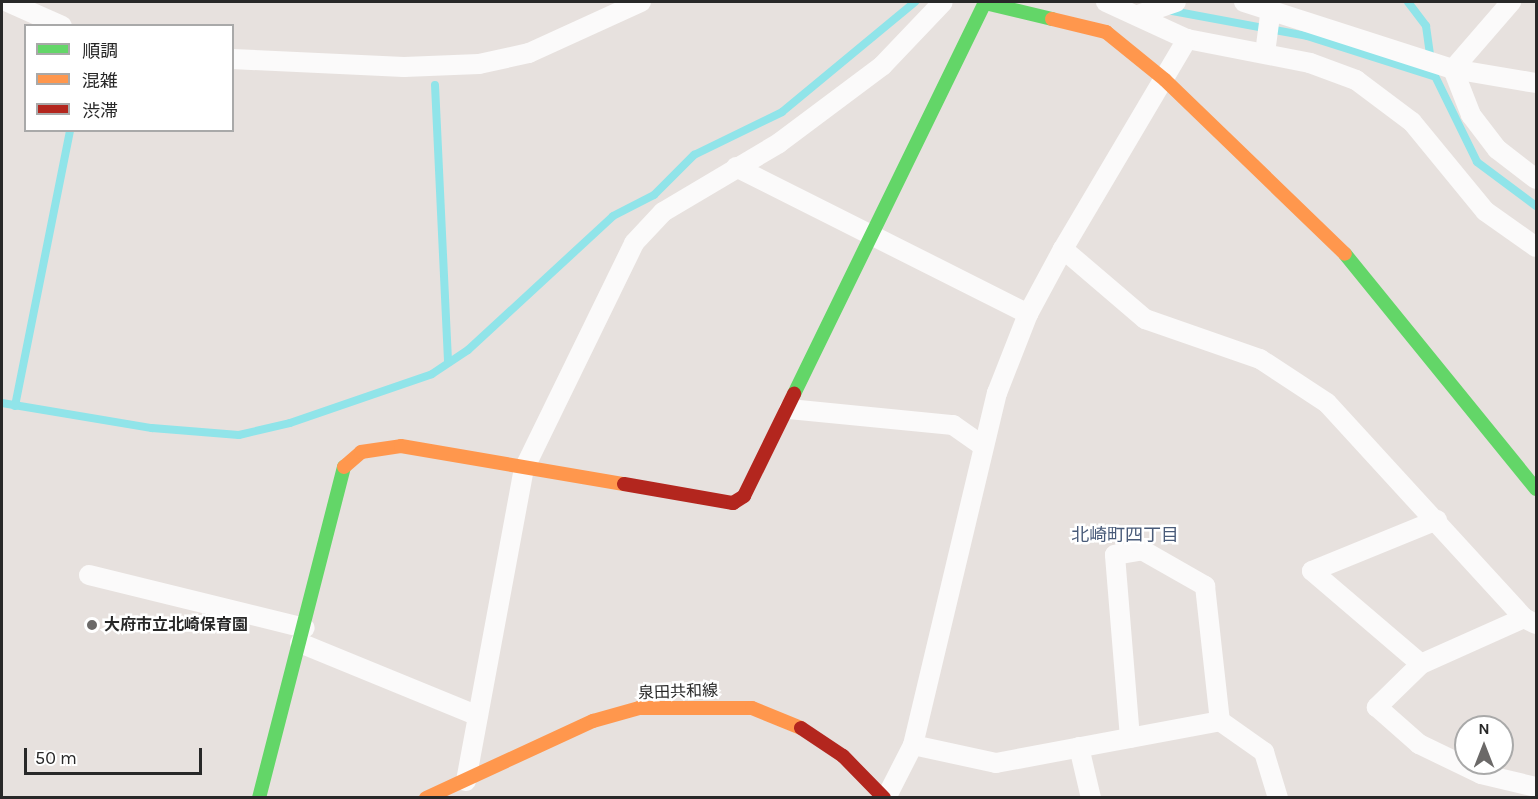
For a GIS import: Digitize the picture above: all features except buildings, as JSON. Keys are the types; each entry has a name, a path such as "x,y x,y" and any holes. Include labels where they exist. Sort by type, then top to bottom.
{"street":[{"path":"8,2 58,24"},
{"path":"234,59 404,67 479,64 529,53 641,2"},
{"path":"464,789 525,469 634,243 663,212 779,143 882,66 943,2"},
{"path":"1106,2 1187,39 1265,53 1356,80 1412,122 1485,210 1536,247"},
{"path":"1138,15 1176,2"},
{"path":"1244,2 1271,8 1453,69 1536,83"},
{"path":"1453,69 1511,2"},
{"path":"259,798 303,635 341,470 361,452 401,446 733,503 744,496 876,233 985,3 1106,32 1165,80 1358,267 1536,489"},
{"path":"1265,53 1271,8"},
{"path":"885,798 912,745 983,446 1028,314 1063,249 1165,80 1187,39"},
{"path":"1453,69 1471,115 1497,149 1536,179"},
{"path":"736,167 876,233 1028,314"},
{"path":"1063,249 1145,319 1260,358 1327,403 1530,621 1421,664 1377,707 1419,744 1480,774 1536,788"},
{"path":"789,409 953,425 983,446"},
{"path":"1421,664 1312,571 1437,520"},
{"path":"1130,738 1115,555 1142,550 1205,586 1220,721"},
{"path":"89,575 303,635 478,716"},
{"name":"泉田共和線","path":"426,798 464,789 593,721 639,708 706,706 752,708 793,722 843,756 885,798"},
{"path":"912,745 996,763 1220,721 1264,752 1278,798"},
{"path":"1079,747 1091,798"}],"waterway":[{"path":"2,403 152,428 239,435 290,423 432,374 468,350 613,216 654,195 694,155 782,112 915,2"},
{"path":"1408,2 1426,26 1431,60"},
{"path":"1167,10 1307,36 1433,76"},
{"path":"1433,72 1477,162 1536,206"},
{"path":"435,85 448,363"},
{"path":"15,406 70,132"}],"traffic: fast":[{"path":"794,394 985,3 1052,19"},
{"path":"1345,254 1536,489"},
{"path":"259,798 344,467"}],"traffic: slow":[{"path":"1052,19 1106,32 1165,80 1345,254"},
{"path":"344,467 361,452 401,446 624,484"},
{"path":"426,798 593,721 639,708 752,708 801,728"}],"traffic: jam":[{"path":"624,484 733,503 744,496 794,394"},
{"path":"801,728 843,756 884,798"}],"place":[{"name":"大府市立北崎保育園","path":"92,625"}],"district":[{"name":"北崎町四丁目","path":"1125,535"}]}
